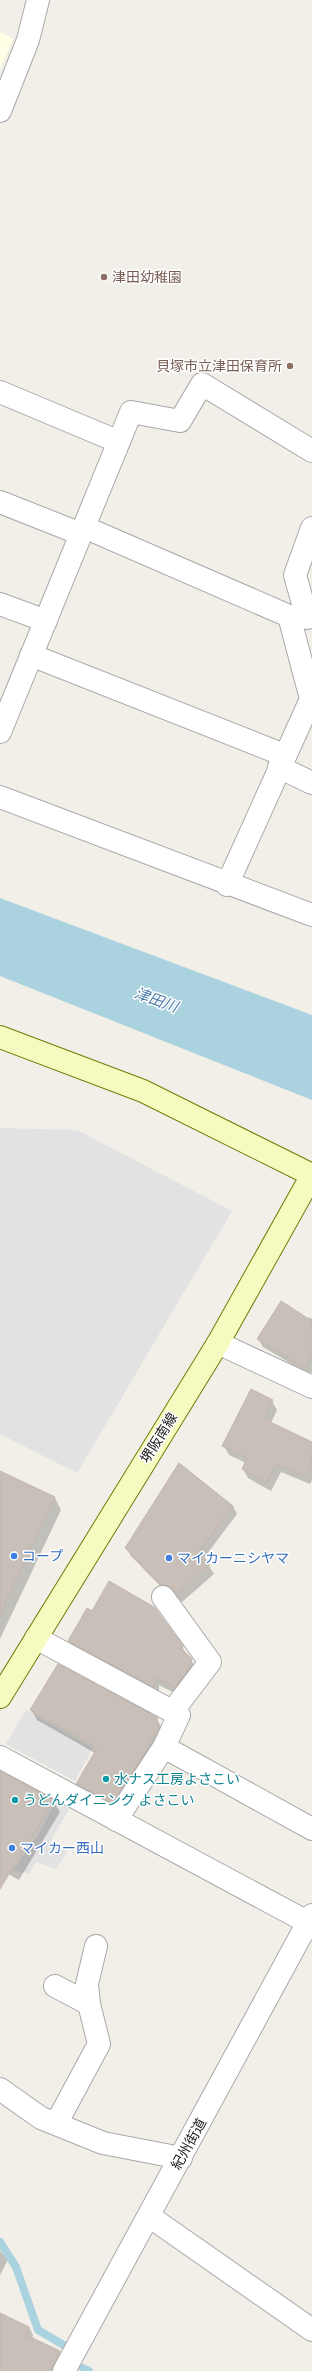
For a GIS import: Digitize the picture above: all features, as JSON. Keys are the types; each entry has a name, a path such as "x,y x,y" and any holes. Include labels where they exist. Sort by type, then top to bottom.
{"main road":[{"path":"0,1037 143,1091 312,1175"},
{"name":"堺阪南線","path":"0,1697 218,1344 312,1175"}],"street":[{"path":"0,111 28,40 38,0"},
{"path":"0,732 131,412 180,421 202,384 312,451"},
{"path":"0,392 119,442"},
{"path":"0,502 83,530 303,617"},
{"path":"227,885 281,761 311,699 303,617 295,575 312,528"},
{"path":"0,604 46,621"},
{"path":"31,655 281,761 312,784"},
{"path":"0,797 227,885 312,915"},
{"path":"218,1344 312,1387"},
{"path":"163,1597 210,1662 172,1712"},
{"path":"36,1638 179,1715 164,1747 116,1820"},
{"path":"164,1747 312,1829"},
{"path":"0,1757 116,1820 311,1922"},
{"name":"紀州街道","path":"64,2371 311,1922"},
{"path":"56,2124 98,2044 89,2004 87,1984 96,1946"},
{"path":"55,1986 89,2004"},
{"path":"0,2089 41,2118 103,2143 181,2158"},
{"path":"149,2216 312,2330"}],"shaded area":[{"path":"0,32 13,39 0,69"},
{"path":"0,1128 77,1130 232,1211 77,1473 0,1434"},
{"path":"26,1710 93,1748 75,1781 6,1744"},
{"path":"57,1799 71,1806 50,1842 67,1852 56,1869 36,1862 29,1874 13,1870 40,1832"}],"water":[{"name":"津田川","path":"0,898 312,1015 312,1100 0,976"}],"building":[{"path":"281,1301 312,1321 312,1354 305,1368 257,1339"},
{"path":"251,1389 273,1400 264,1419 312,1442 312,1463 304,1476 276,1464 266,1483 242,1469 247,1458 222,1446"},
{"path":"179,1463 233,1506 199,1551 210,1565 177,1594 168,1586 162,1585 125,1548"},
{"name":"コープ","path":"0,1471 55,1497 0,1614"},
{"path":"109,1581 154,1607 183,1646 182,1649 192,1659 186,1673 175,1687 154,1677 155,1688 68,1641 87,1608 92,1611"},
{"path":"58,1664 157,1717 158,1729 143,1756 112,1803 76,1784 97,1748 30,1710"},
{"path":"0,1771 54,1800 0,1889"},
{"path":"0,2313 29,2327 26,2335 60,2351 50,2371 0,2371"}],"waterway":[{"path":"0,2242 16,2267 38,2330 67,2347"},
{"path":"83,2368 89,2371"}],"place":[{"name":"津田幼稚園","path":"104,277"},
{"name":"貝塚市立津田保育所","path":"290,366"},
{"name":"コープ","path":"14,1556"},
{"name":"マイカーニシヤマ","path":"169,1558"},
{"name":"水ナス工房よさこい","path":"106,1779"},
{"name":"うどんダイニング よさこい","path":"15,1800"},
{"name":"マイカー西山","path":"12,1848"}]}
